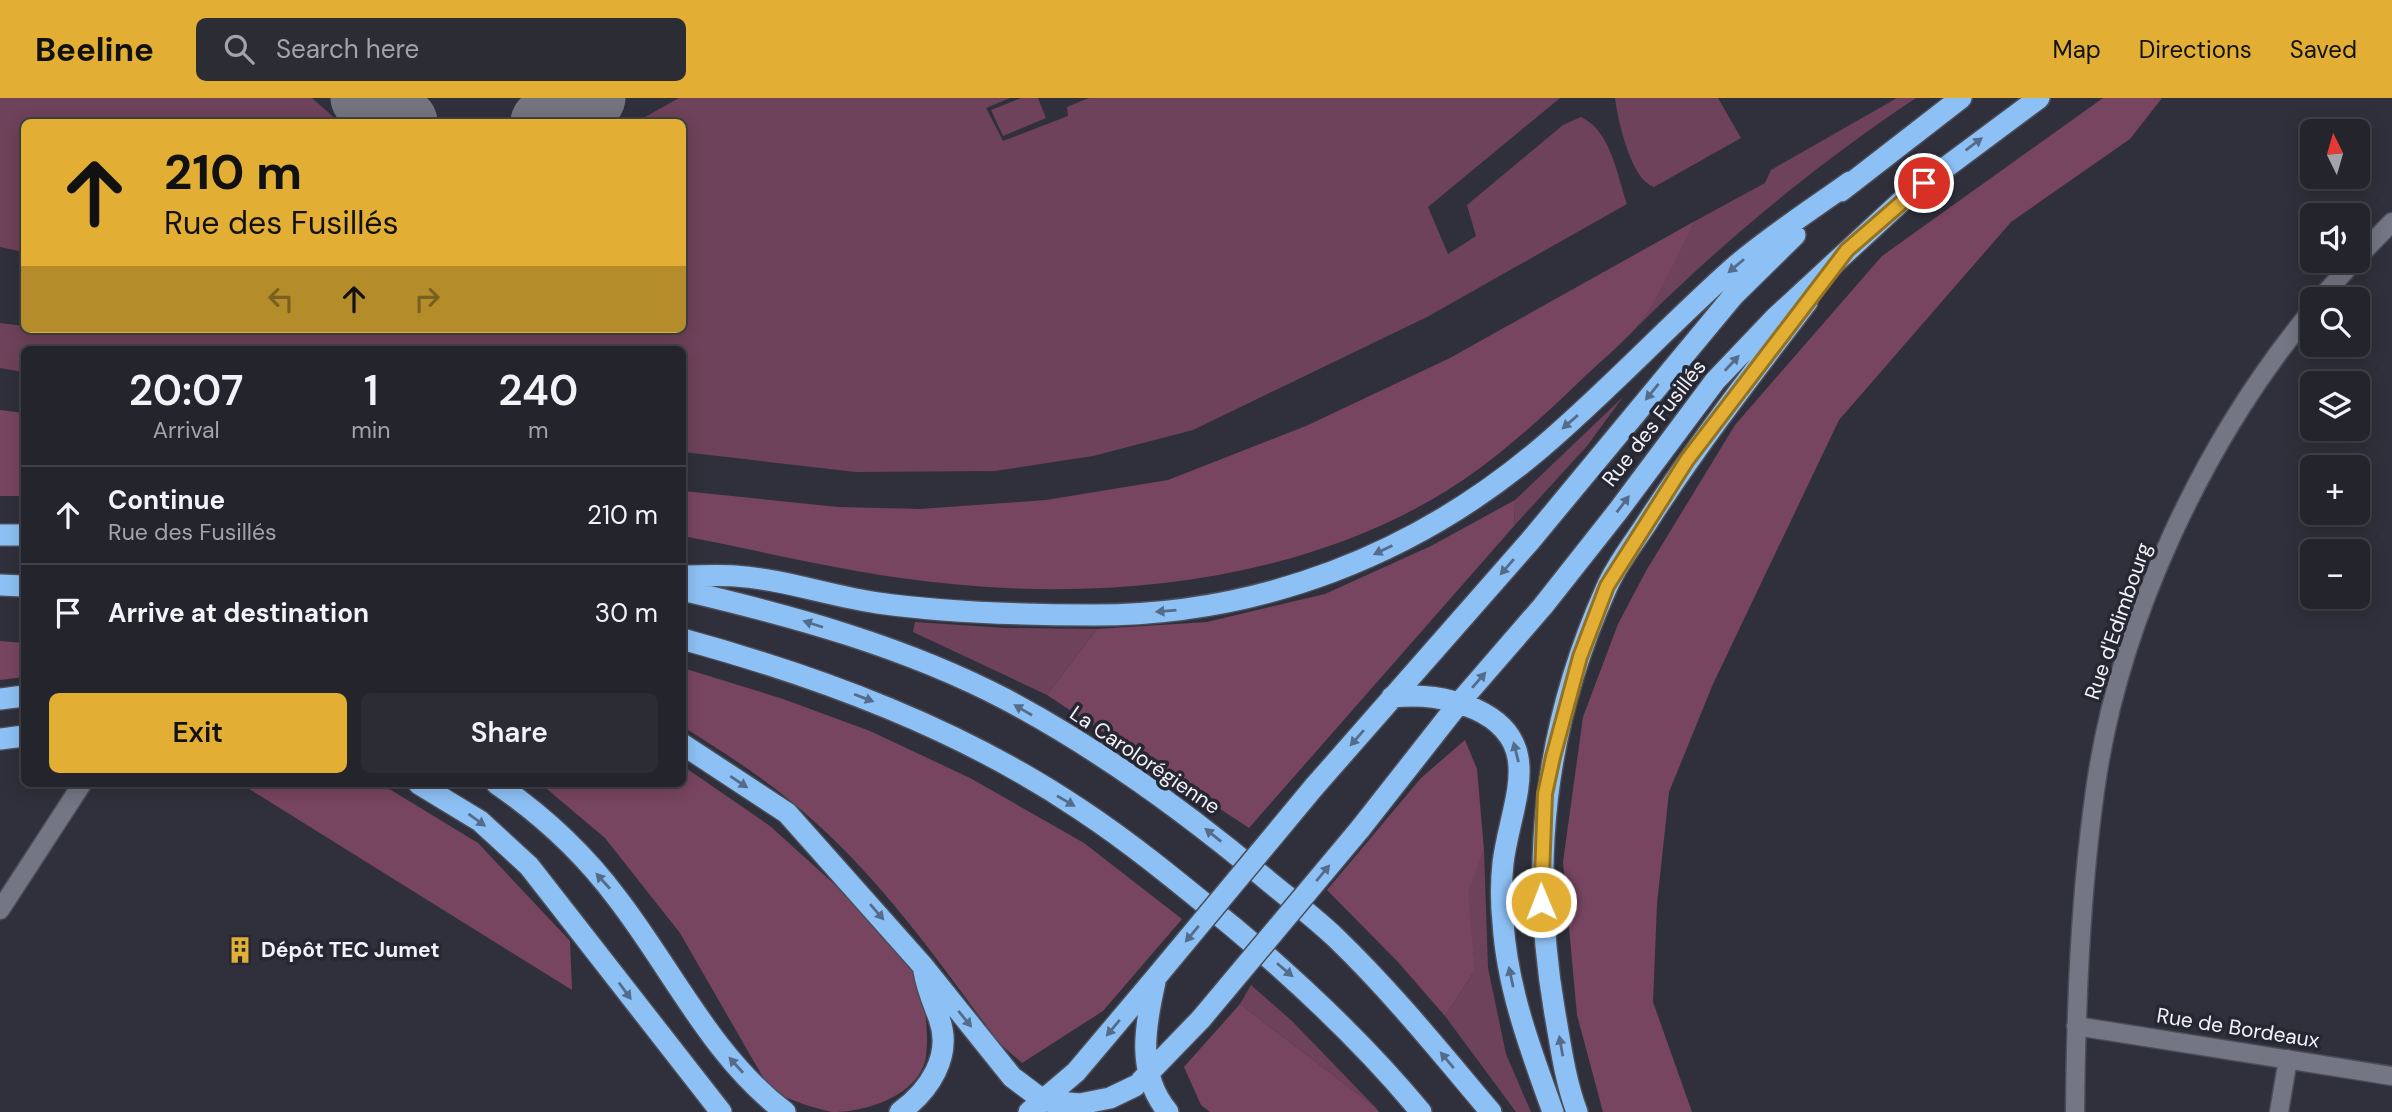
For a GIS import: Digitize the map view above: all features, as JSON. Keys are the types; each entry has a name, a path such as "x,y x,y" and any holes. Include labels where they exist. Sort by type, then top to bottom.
{"highway":[{"name":"Rue des Fusillés","path":"1037,1106 1076,1072 1314,787 1530,541 1734,296 1850,182 1961,98"},
{"name":"Rue des Fusillés","path":"1110,1112 1201,1019 1360,829 1459,703 1559,585 1716,381 1775,318 1906,197 2039,98"},
{"path":"686,576 737,576 877,603 991,614 1098,615 1172,611 1270,593 1344,570 1414,535 1482,493 1593,401 1735,267 1850,182"},
{"path":"1577,1112 1568,1090 1549,977 1542,925 1541,856 1545,794 1580,657 1607,586 1687,460 1847,250"},
{"path":"0,535 21,535"},
{"path":"0,585 21,586"},
{"name":"La Carolorégienne","path":"686,591 780,613 897,652 1005,699 1108,758 1208,830 1335,937 1420,1027 1491,1112"},
{"path":"686,640 771,663 880,704 981,752 1080,809 1170,875 1302,985 1380,1062 1421,1112"},
{"path":"1392,697 1424,694 1459,703 1490,716 1504,727 1514,741 1519,756 1518,793 1503,864 1503,922 1510,973 1527,1039 1553,1112"},
{"path":"0,699 21,696"},
{"path":"0,739 21,736"},
{"path":"686,747 787,813 923,966 1037,1106 1080,1104 1110,1098 1142,1080"},
{"path":"424,787 480,821 529,866 721,1112"},
{"path":"502,787 521,800 574,849 608,887 725,1053 766,1098 785,1112"},
{"path":"900,1112 918,1099 939,1067 944,1041 940,1020 927,991 923,966"},
{"path":"1157,976 1145,1023 1142,1080 1168,1112"}],"street":[{"path":"2370,245 2392,222"},
{"path":"2331,287 2343,273"},
{"name":"Rue d'Edimbourg","path":"2075,1112 2080,943 2095,790 2124,661 2169,544 2223,435 2300,327"},
{"path":"0,910 80,787"},
{"name":"Rue de Bordeaux","path":"2076,1026 2392,1076"},
{"path":"2278,1112 2288,1059"}],"shaded area":[{"path":"0,98 312,98 336,119 21,119 21,251 0,247"},
{"path":"679,98 1010,98 986,108 1003,141 1068,116 1067,107 1089,98 1560,98 1428,207 1448,254 1476,236 1467,205 1563,125 1581,117 1599,132 1606,143 1627,204 1427,317 1193,430 1093,456 995,471 856,472 686,452 686,346 21,346 21,372 0,368 0,323 21,326 21,333 686,333 686,119 641,119"},
{"path":"1021,98 1038,98 1046,118 1003,136 991,110"},
{"path":"1615,98 1718,98 1741,138 1654,187 1646,182 1632,162"},
{"path":"1897,98 1916,98 1771,205 1638,326 1695,221 1765,183 1771,170"},
{"path":"2103,98 2162,98 2130,139 2011,222 1839,420 1713,684 1669,792 1657,904 1653,1002 1692,1112 1603,1112 1577,1015 1563,862 1583,717 1618,624 1646,571 1735,425 1882,256"},
{"path":"1695,221 1659,292 1636,328 1519,436 1480,468 1423,505 1361,534 1295,557 1227,573 1158,584 1088,589 1019,589 884,576 686,537 686,491 838,507 920,509 1046,500 1168,480 1306,426 1450,358"},
{"path":"1623,397 1587,446 1514,526 1515,500"},
{"path":"0,410 21,413 21,496 0,496"},
{"path":"1515,500 1514,526 1249,828 1047,695 1097,629 1207,622 1325,594 1431,546"},
{"path":"915,622 1005,628 1097,629 1047,695 913,632"},
{"path":"0,641 21,643 21,677 0,680"},
{"path":"686,669 783,699 870,731 970,778 1084,843 1182,919 1103,1011 1022,1063 999,1043 913,928 867,874 800,809 735,760 686,729"},
{"path":"1465,740 1477,769 1484,850 1468,892 1475,970 1445,1016 1398,962 1327,890 1421,778"},
{"path":"686,768 770,826 918,960 927,1044 922,1069 914,1081 891,1098 862,1109 847,1111 833,1112 772,1093 680,933 605,838 545,787 686,787"},
{"path":"246,787 382,787 391,790 478,843 570,941 572,990"},
{"path":"1484,850 1488,968 1506,1054 1531,1112 1516,1112 1445,1016 1475,970 1467,892"},
{"path":"1251,985 1292,1021 1375,1107 1240,1004"},
{"path":"1240,1004 1379,1112 1210,1112 1201,1105 1184,1067"}],"taxiway":[{"path":"363,98 400,119"},
{"path":"549,119 593,98"}],"place":[{"name":"Dépôt TEC Jumet","path":"240,950"}],"route":[{"path":"1541,902 1545,794 1557,738 1580,657 1607,586 1687,460 1847,250 1924,183"}]}
